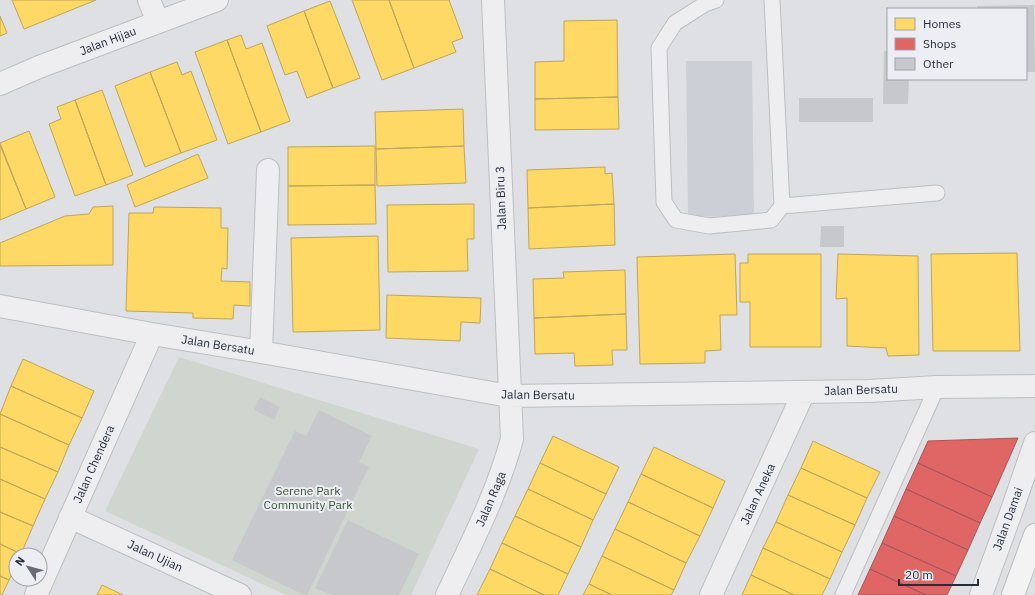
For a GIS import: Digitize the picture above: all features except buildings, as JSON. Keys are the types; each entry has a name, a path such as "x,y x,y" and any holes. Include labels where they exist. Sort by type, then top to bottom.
{"main road":[{"path":"1013,595 1035,535"}],"street":[{"path":"149,0 158,22"},
{"name":"Jalan Hijau","path":"0,84 39,67 217,0"},
{"name":"Jalan Biru 3","path":"493,0 509,396"},
{"path":"261,352 268,170"},
{"name":"Jalan Bersatu","path":"0,306 509,396 869,391 937,387 1035,386"},
{"name":"Jalan Chendera","path":"36,595 152,334"},
{"name":"Jalan Aneka","path":"711,595 804,392"},
{"name":"Jalan Raga","path":"447,595 492,499 505,464 512,439 509,396"},
{"name":"Jalan Damai","path":"981,595 1035,443"},
{"name":"Jalan Ujian","path":"70,517 240,595"}],"lane":[{"path":"716,0 705,4 675,22 659,48 664,202 676,220 709,226 771,220 782,206 772,0"},
{"path":"782,206 936,193"},
{"path":"843,595 937,387"}],"shaded area":[{"path":"686,61 752,61 754,216 688,217"}],"green space":[{"name":"Serene Park Community Park","path":"179,357 479,449 411,595 286,595 105,511"}]}
